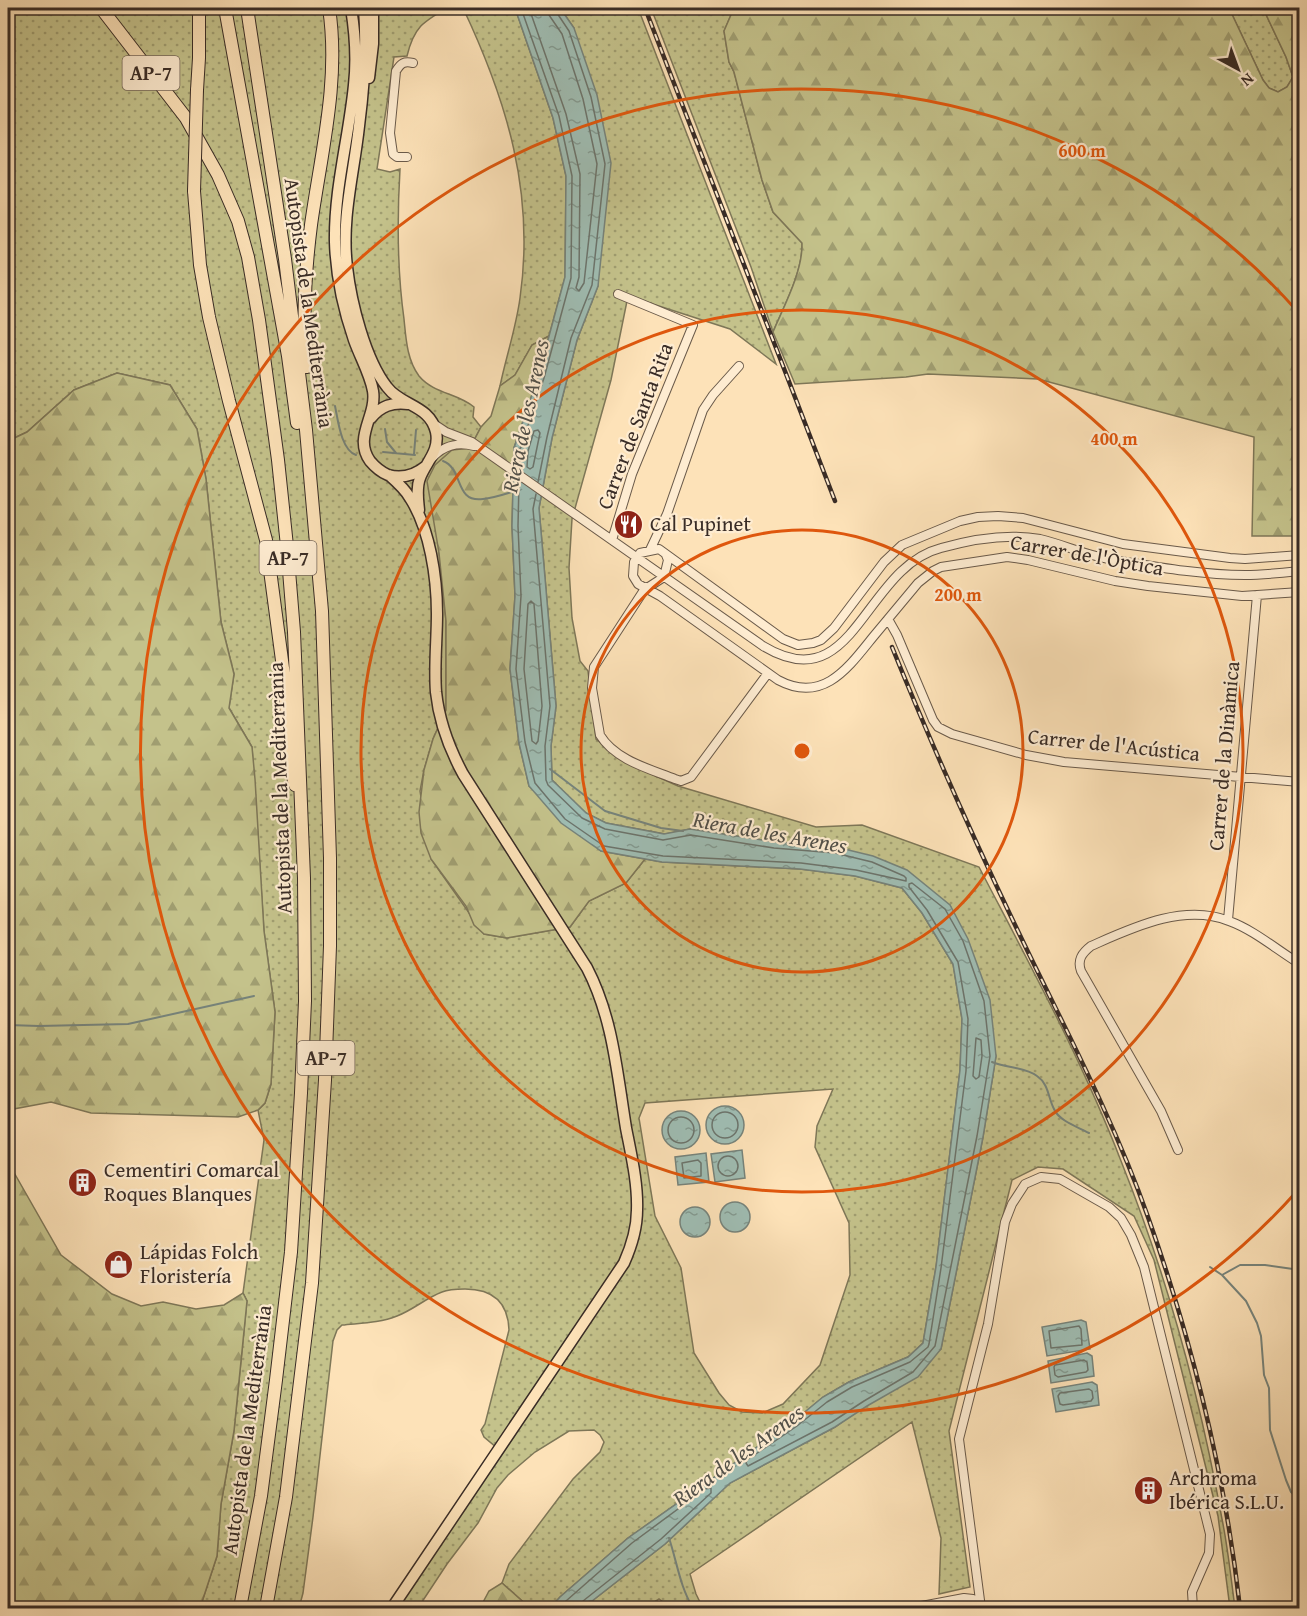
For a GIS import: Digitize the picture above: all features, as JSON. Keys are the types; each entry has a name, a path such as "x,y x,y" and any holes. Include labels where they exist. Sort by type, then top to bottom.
{"highway":[{"path":"92,8 179,122 197,141"},
{"name":"Autopista de la Mediterrània","path":"101,8 186,118 221,182 238,221 259,320 278,460 294,632 304,878 305,1001 295,1200 278,1368 261,1496 240,1608"},
{"path":"199,8 194,190 199,254 209,317 266,540 285,683 289,761 299,797"},
{"path":"225,8 288,356 299,434 309,468"},
{"name":"Autopista de la Mediterrània","path":"247,8 294,323 308,451 322,611 330,858 328,1010 323,1137 312,1283 286,1497 266,1608"},
{"path":"308,451 314,431 306,357 306,273 331,100 333,31 329,8"}],"main road":[{"path":"351,8 356,51 354,83 337,200 335,253 338,279 345,311 372,390 373,403 363,436 365,451 372,464 389,475 409,496 420,516"},
{"path":"364,8 365,46 359,126 345,225 346,262 359,322 380,377 392,394 425,412 433,424 437,439 418,484 420,516 436,583 436,691 444,732 463,774 587,968 602,1002 612,1036 620,1081 637,1210 631,1248 619,1271 392,1608"},
{"path":"359,126 365,106 371,65 373,8"},
{"path":"368,421 379,410 390,405 401,403 414,406"},
{"path":"389,475 409,475 429,462"}],"street":[{"path":"407,157 397,157 393,154 390,133 396,71 400,64 413,63"},
{"name":"Carrer de Santa Rita","path":"612,540 632,474 693,325 618,294"},
{"path":"739,366 703,410 658,534 658,551 668,560 664,577 646,588 598,658 593,672 592,688 600,735 603,741 626,758 675,780 681,781 692,777 768,673"},
{"path":"433,424 446,432 468,439 772,651 794,660 808,661 829,654 840,645 896,574 916,558 939,548 973,541 1018,536 1042,540 1113,560 1212,573 1247,575 1299,571"},
{"path":"429,462 442,449 457,444 484,450"},
{"path":"646,588 638,584 633,576 636,557 640,553 658,551 783,639 798,645 813,643 828,634 884,562 902,545 960,521 978,517 1023,518 1123,544 1230,558 1299,555"},
{"name":"Carrer de l'Òptica","path":"646,588 768,673 795,687 813,687 830,682 848,668 918,583 933,571 950,565 996,558 1018,558 1115,581 1230,595 1299,592"},
{"path":"667,567 679,567 689,572"},
{"path":"657,583 660,596"},
{"name":"Carrer de la Dinàmica","path":"1228,920 1257,595"},
{"name":"Carrer de l'Acústica","path":"888,619 906,653 933,720 945,732 952,735 1046,760 1299,782"},
{"path":"1178,1150 1161,1111 1081,971 1080,958 1091,946 1158,920 1187,915 1213,916 1228,920 1299,964"},
{"path":"911,1608 943,1604 981,1606 959,1439 988,1324 1005,1222 1012,1204 1025,1184 1041,1177 1050,1177 1069,1184 1115,1212 1126,1225 1144,1268 1210,1534 1209,1553 1192,1592 1193,1608"},
{"path":"959,1605 978,1582"}],"green space":[{"path":"8,8 447,8 432,17 416,32 407,56 394,57 377,169 390,172 400,169 398,226 400,282 406,342 412,363 425,382 474,407 473,417 481,427 470,448 439,553 446,621 446,710 433,739 420,791 431,859 484,934 507,938 570,927 589,901 626,883 645,859 662,862 800,869 855,876 902,888 922,913 953,964 962,1019 960,1070 936,1267 923,1343 908,1357 849,1382 823,1397 794,1421 628,1538 550,1608 530,1608 502,1583 509,1564 573,1479 600,1452 604,1442 594,1430 569,1431 535,1452 508,1475 497,1488 478,1523 418,1608 387,1608 497,1448 484,1437 481,1430 485,1424 509,1330 508,1320 506,1312 497,1299 484,1291 465,1289 442,1292 391,1318 342,1325 337,1330 333,1341 313,1517 299,1608 200,1608 217,1556 221,1504 234,1431 247,1301 243,1293 264,1140 258,1110 265,1103 271,1084 275,1012 264,931 252,747 229,708 234,674 221,622 206,479 197,429 170,385 117,373 74,390 27,432 8,441","holes":["833,1089 817,1126 815,1147 849,1223 850,1275 820,1365 783,1404 762,1413 742,1412 729,1405 719,1393 694,1353 681,1268 655,1216 639,1118 645,1103"]},
{"path":"463,8 515,8 553,118 566,176 565,277 549,336 532,345 515,375 500,386 520,298 524,259 524,221 514,148 504,113 493,78"},
{"path":"560,8 638,8 776,364 730,329 628,296 611,380 572,519 569,568 572,618 580,661 588,671 596,739 625,762 678,786 816,827 862,825 979,867 1054,1012 1089,1086 1138,1204 1181,1337 1193,1382 1224,1530 1235,1608 1230,1608 1218,1516 1154,1260 1134,1216 1063,1169 1038,1167 1012,1180 949,1431 970,1587 939,1594 941,1538 912,1422 690,1574 703,1608 671,1608 659,1599 645,1608 583,1608 665,1544 730,1483 835,1427 941,1349 983,1137 996,1056 950,905 836,847 775,842 690,829 665,834 606,823 586,813 552,780 551,746 556,706 539,508 552,438 577,340 598,286 574,28"},
{"path":"651,8 734,8 724,31 729,62 734,72 762,180 773,212 802,243 796,277 773,332 751,267"},
{"path":"734,8 1229,8 1263,80 1269,88 1278,92 1287,87 1293,77 1263,8 1299,8 1299,536 1252,536 1254,437 1038,379 928,374 795,384 773,332 796,277 802,243 773,212 762,180 734,72 729,62 724,31"},
{"path":"1229,8 1263,8 1293,77 1287,87 1278,92 1269,88 1263,80"},
{"path":"549,336 514,448 512,526 515,596 510,669 519,743 529,786 601,851 645,859 626,883 589,901 570,927 507,938 484,934 474,925 466,906 431,859 421,833 419,812 424,770 433,739 446,710 446,621 439,553 427,481 435,465 452,450 470,448 481,427 491,416 500,386 515,375 532,345"},
{"path":"117,373 170,385 197,429 206,479 221,622 234,674 229,708 252,747 264,931 275,1012 271,1084 265,1103 258,1110 238,1117 91,1113 51,1102 8,1110 8,441 27,432 74,390"},
{"path":"8,1162 61,1255 112,1294 141,1306 163,1302 196,1309 224,1305 243,1293 247,1301 234,1431 221,1504 217,1556 200,1608 8,1608"},
{"path":"502,1583 530,1608 480,1608 489,1591"}],"water":[{"path":"515,8 560,8 574,28 597,95 611,163 598,286 577,340 552,438 539,508 556,706 551,746 552,780 586,813 606,823 664,834 690,829 775,842 836,847 873,856 907,870 950,905 968,939 990,1000 996,1056 983,1137 941,1349 918,1377 835,1427 730,1483 665,1544 583,1608 550,1608 628,1538 794,1421 823,1397 849,1382 908,1357 923,1343 936,1267 960,1070 962,1019 953,964 922,913 902,888 855,876 800,869 662,862 601,851 561,823 529,786 519,743 510,669 515,596 512,526 514,448 538,377 565,277 566,176 553,118"},
{"path":"725,1106 738,1112 744,1125 738,1138 725,1144 712,1138 706,1125 712,1112"},
{"path":"681,1111 694,1117 700,1130 694,1143 681,1149 668,1143 662,1130 668,1117"},
{"path":"742,1150 745,1178 715,1182 711,1154"},
{"path":"706,1153 709,1182 678,1185 675,1157"},
{"path":"735,1202 746,1206 750,1217 746,1228 735,1232 724,1228 720,1217 724,1206"},
{"path":"695,1207 706,1211 710,1222 706,1233 695,1237 684,1233 680,1222 684,1211"},
{"path":"1081,1320 1086,1322 1090,1349 1047,1356 1042,1327"},
{"path":"1087,1353 1092,1356 1094,1376 1051,1383 1048,1361"},
{"path":"1092,1382 1097,1385 1099,1405 1056,1412 1052,1389"}],"waterway":[{"path":"335,406 344,441 351,452 356,455"},
{"path":"385,429 387,442 396,453"},
{"path":"414,454 416,430"},
{"path":"383,452 415,455"},
{"path":"443,461 450,465 467,496 474,499 491,498 515,491"},
{"name":"Riera de les Arenes","path":"550,769 605,811 661,828 683,831"},
{"path":"8,1025 128,1024 254,996"},
{"path":"992,1062 1027,1071 1037,1076 1046,1087 1056,1113 1064,1120 1089,1133"},
{"path":"1222,1275 1240,1265 1265,1265 1300,1270"},
{"path":"1210,1267 1222,1275 1246,1301 1257,1323 1261,1336 1264,1375 1269,1388 1270,1430 1291,1492 1300,1501"},
{"path":"669,1538 682,1583 693,1608"}],"railway":[{"path":"645,8 835,501"},
{"path":"892,647 975,840 1107,1116 1148,1217 1179,1313 1205,1410 1226,1509 1240,1608"}],"place":[{"name":"Cal Pupinet","path":"629,524"},
{"name":"Cementiri Comarcal Roques Blanques","path":"83,1182"},
{"name":"Lápidas Folch Floristería","path":"119,1264"},
{"name":"Archroma Ibérica S.L.U.","path":"1148,1490"}]}
